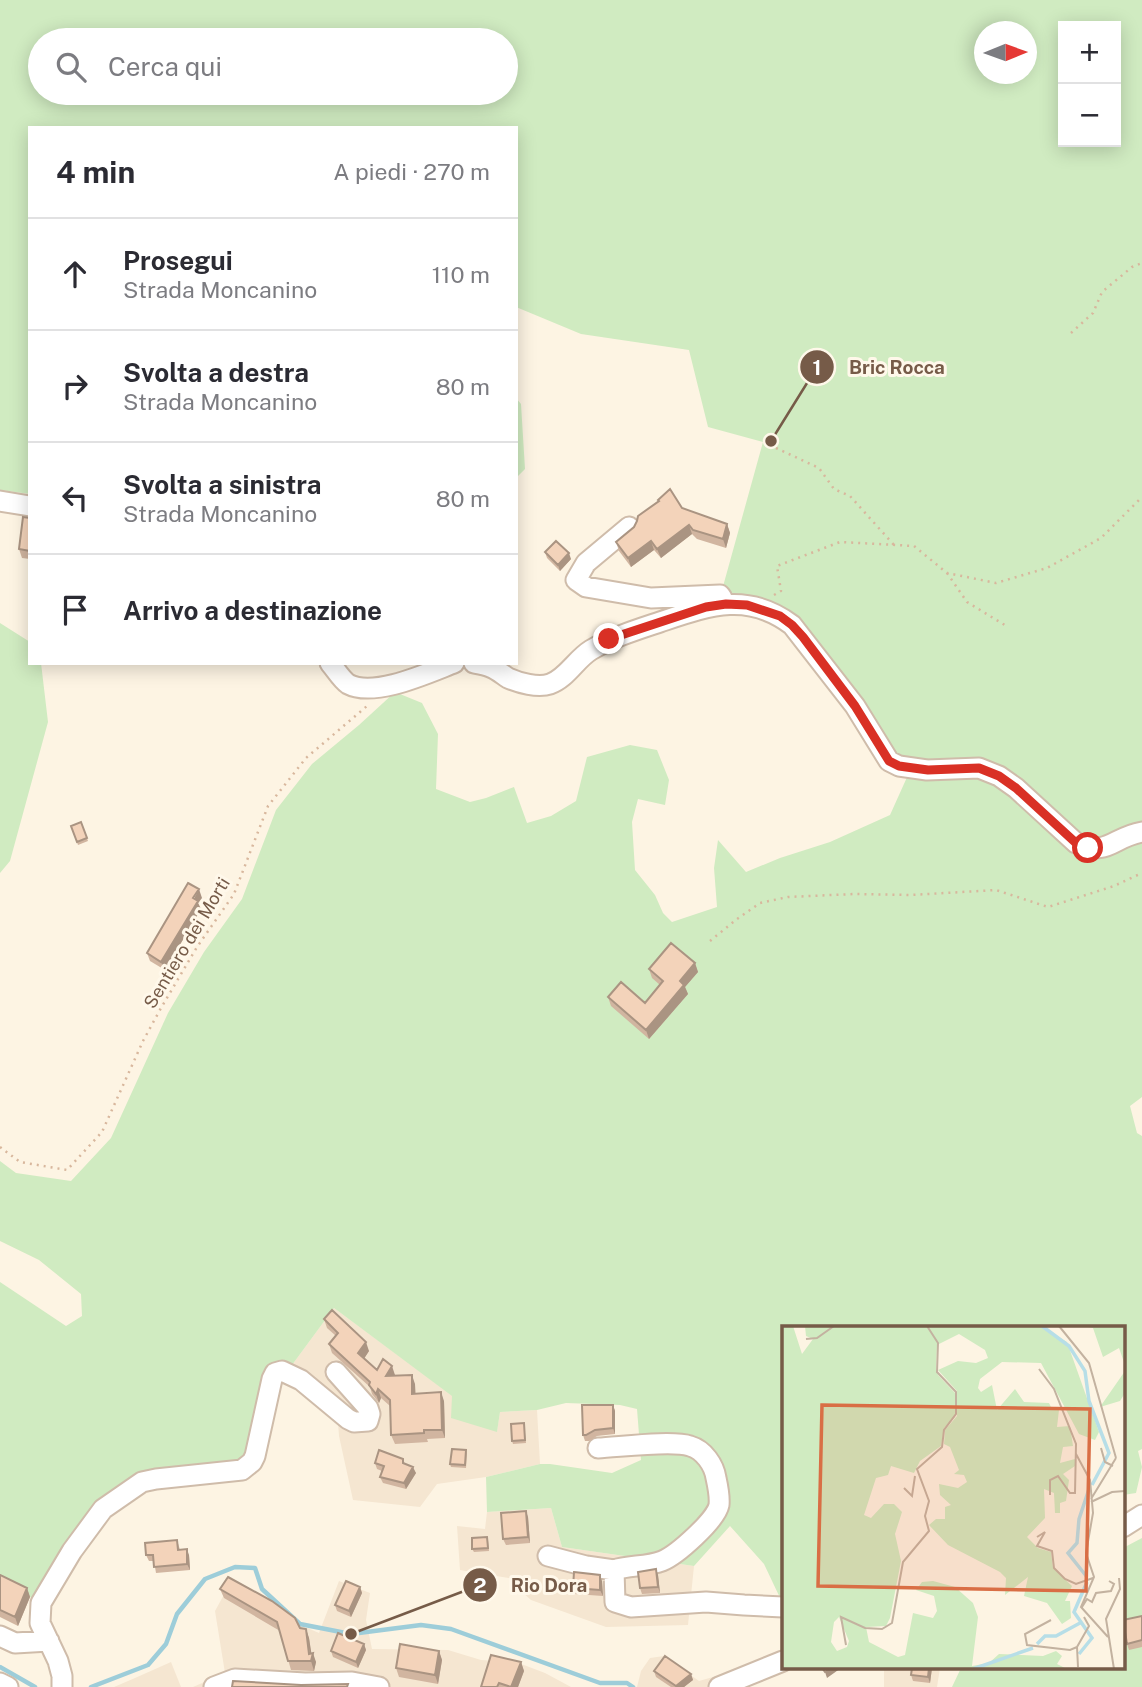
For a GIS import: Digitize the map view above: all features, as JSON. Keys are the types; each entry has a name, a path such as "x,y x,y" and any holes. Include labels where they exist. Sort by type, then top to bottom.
{"street":[{"path":"0,502 28,506"},
{"path":"629,527 586,563 576,580 586,587 651,598 720,595 726,604"},
{"path":"482,665 510,679 538,685 550,684 563,676 587,652 609,639 706,607 726,604 753,607 780,616 792,625 855,706 889,761 899,766 928,770 979,768 999,776 1016,788 1076,843 1088,848 1106,848 1129,835 1142,832"},
{"path":"331,665 349,684 368,688 408,681 449,665"},
{"path":"62,1681 58,1661 40,1623 40,1609 43,1597 103,1509 142,1482 242,1471 248,1467 255,1456 275,1373 282,1371 301,1380 348,1419 354,1422 368,1421 368,1408 336,1372"},
{"path":"548,1556 614,1570 661,1561 679,1551 705,1527 719,1508 715,1471 705,1456 691,1446 671,1444 598,1448"},
{"path":"1124,1526 1142,1515"},
{"path":"614,1570 615,1602 631,1607 706,1602 782,1607"},
{"path":"0,1636 15,1643 49,1641"},
{"path":"719,1687 782,1661"},
{"path":"214,1687 235,1679 305,1684 352,1682 379,1687"},
{"path":"0,1683 8,1687"}],"path":[{"path":"1071,333 1093,313 1102,292 1132,267 1142,263"},
{"path":"776,448 819,468 834,489 850,496 894,545"},
{"path":"947,573 996,583 1047,568 1101,538 1142,498"},
{"path":"753,607 781,591 777,566 840,542 914,546 947,573 967,602 1008,626"},
{"name":"Sentiero dei Morti","path":"0,1147 20,1162 67,1170 102,1132 161,1008 197,947 234,894 268,806 306,758 389,686"},
{"path":"710,941 760,903 788,897 996,891 1048,907 1114,886 1142,873"}],"shaded area":[{"path":"334,1308 497,1431 500,1412 537,1410 540,1464 486,1477 437,1484 420,1507 353,1500 339,1436 336,1395 292,1365"},
{"path":"551,1508 562,1547 694,1566 688,1625 606,1627 531,1600 522,1592 520,1580 460,1570 457,1526 485,1529 487,1512"},
{"path":"339,1581 370,1593 366,1620 372,1649 448,1650 481,1660 516,1662 571,1687 193,1687 225,1673 215,1611 231,1582 319,1633"},
{"path":"664,1656 699,1681 727,1673 744,1687 637,1687 641,1671 650,1658"},
{"path":"171,1662 181,1687 114,1687 135,1678"},
{"path":"884,1670 940,1670 937,1687 884,1687"}],"green space":[{"path":"0,0 1142,0 1142,827 1100,844 1082,842 1007,775 893,754 779,606 722,590 763,442 708,427 689,350 581,334 518,308 518,126 28,126 28,494 0,490"},
{"path":"518,400 521,404 525,469 518,476"},
{"path":"0,623 28,641 28,665 41,665 48,722 10,861 0,873"},
{"path":"395,692 422,703 438,734 436,789 470,802 514,787 527,823 551,816 576,801 587,757 630,745 657,750 669,780 665,805 638,799 632,822 635,870 655,895 663,913 672,922 717,907 714,868 718,840 746,872 830,842 890,815 908,775 977,775 995,782 1072,850 1142,840 1142,1097 1130,1106 1137,1133 1142,1136 1142,1449 1138,1451 1142,1467 1136,1493 1124,1495 1124,1326 782,1326 782,1602 764,1564 730,1526 694,1566 562,1547 551,1508 487,1512 486,1477 540,1464 612,1473 641,1460 637,1409 620,1405 566,1403 537,1410 500,1412 497,1432 451,1418 452,1396 334,1308 292,1365 282,1361 270,1366 247,1453 239,1462 154,1471 65,1546 32,1598 0,1583 0,1282 66,1326 82,1316 81,1294 39,1260 0,1241 0,1161 16,1173 71,1181 111,1138 168,1013 204,952 242,899 276,810 312,764"},
{"path":"1142,1538 1142,1687 952,1687 960,1670 1124,1670 1124,1547"}],"building":[{"path":"670,489 682,508 727,524 723,539 693,530 689,525 657,549 651,541 628,558 616,542 634,527 638,516"},
{"path":"23,517 28,518 28,551 19,549"},
{"path":"556,541 569,553 558,565 545,552"},
{"path":"81,822 87,838 77,842 71,826"},
{"path":"188,883 199,889 193,898 198,901 161,962 147,953"},
{"path":"671,943 695,963 680,981 684,985 646,1030 608,997 621,982 645,1003 663,981 649,969"},
{"path":"332,1310 366,1342 358,1353 377,1370 383,1359 392,1366 386,1376 412,1375 412,1394 441,1392 442,1430 391,1435 390,1400 378,1389 376,1394 369,1385 370,1382 329,1344 338,1333 324,1319"},
{"path":"582,1405 613,1405 613,1428 595,1430 583,1435"},
{"path":"524,1423 525,1440 512,1441 511,1424"},
{"path":"452,1449 466,1450 465,1465 450,1464"},
{"path":"379,1450 403,1459 403,1463 413,1467 404,1483 380,1477 384,1466 375,1463"},
{"path":"526,1511 528,1537 503,1539 501,1513"},
{"path":"487,1537 488,1548 472,1549 472,1538"},
{"path":"177,1540 178,1550 187,1549 187,1564 154,1567 153,1555 146,1555 145,1543"},
{"path":"656,1569 658,1587 640,1588 638,1572"},
{"path":"574,1572 600,1575 600,1590 573,1588"},
{"path":"0,1575 27,1588 15,1617 0,1610"},
{"path":"228,1577 272,1601 295,1618 300,1628 306,1629 309,1654 313,1653 311,1661 288,1661 277,1622 220,1589"},
{"path":"346,1581 360,1587 349,1611 335,1605"},
{"path":"1142,1616 1142,1640 1127,1644 1124,1620"},
{"path":"338,1633 364,1644 356,1662 331,1651"},
{"path":"400,1644 439,1651 435,1675 396,1668"},
{"path":"491,1655 521,1662 511,1687 499,1683 497,1687 481,1687"},
{"path":"665,1656 691,1674 676,1686 654,1671"},
{"path":"912,1670 929,1670 928,1677 911,1675"},
{"path":"233,1681 301,1685 348,1684 347,1687 232,1687"}],"waterway":[{"path":"91,1687 148,1665 166,1644 177,1614 205,1579 235,1567 255,1568 262,1589 300,1624 351,1634 421,1625 451,1629 600,1683 627,1683 633,1687"},
{"path":"0,1667 35,1687"}],"place":[{"name":"Bric Rocca","path":"771,441"},
{"name":"Rio Dora","path":"351,1634"}],"route":[{"path":"609,639 706,607 726,604 747,605 780,616 803,637 855,706 889,761 899,766 928,770 979,768 999,776 1016,788 1076,843 1088,848"}]}
